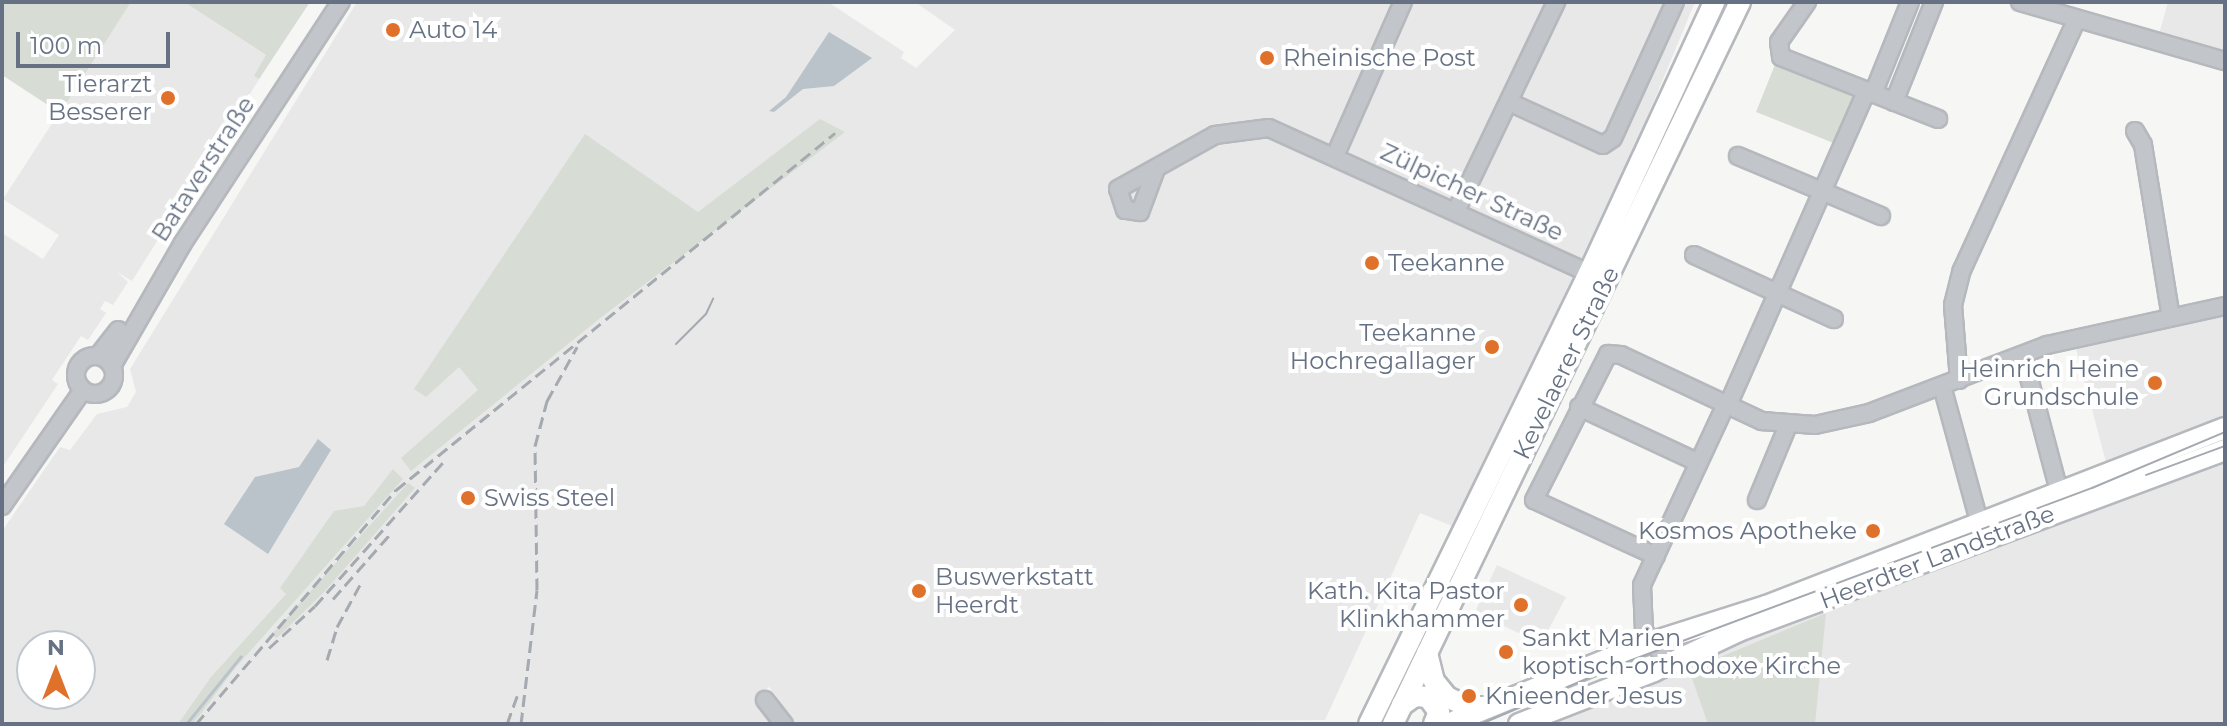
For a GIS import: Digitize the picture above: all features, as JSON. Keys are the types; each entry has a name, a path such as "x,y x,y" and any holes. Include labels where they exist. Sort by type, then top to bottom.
{"main road":[{"name":"Kevelaerer Straße","path":"1369,724 1589,273 1714,2"},
{"name":"Kevelaerer Straße","path":"1393,724 1740,2"},
{"name":"Heerdter Landstraße","path":"1448,724 1650,643 1766,606 1979,521 2060,495 2225,428"},
{"name":"Heerdter Landstraße","path":"1519,724 1739,631 2225,450"},
{"path":"1427,653 1434,681 1447,697 1468,707 1500,704"},
{"path":"1402,705 1415,696 1428,697 1439,712 1434,724"}],"street":[{"name":"Bataverstraße","path":"105,361 328,2"},
{"name":"Bataverstraße","path":"83,390 76,379 79,365 105,361 341,2"},
{"path":"1335,156 1403,2"},
{"path":"1456,211 1556,2"},
{"path":"1509,102 1603,145 1613,138 1675,2"},
{"path":"1807,2 1779,42 1781,57 1938,119"},
{"path":"1669,663 1650,643 1643,625 1641,591 1910,2"},
{"path":"1894,102 1934,2"},
{"path":"2020,2 2225,61"},
{"path":"1959,380 1953,305 1962,270 2077,19"},
{"name":"Zülpicher Straße","path":"1156,169 1215,135 1254,127 1269,128 1589,273"},
{"path":"2135,131 2143,145 2171,317"},
{"path":"1738,156 1881,216"},
{"path":"1694,255 1834,319"},
{"path":"1656,556 1534,500 1602,357 1615,352 1762,421 1788,425 1845,420 2023,355 2225,306"},
{"name":"Heerdter Landstraße","path":"2023,355 2060,495"},
{"name":"Bataverstraße","path":"83,390 107,391 114,380 105,361"},
{"name":"Heerdter Landstraße","path":"1942,386 1979,521"},
{"name":"Bataverstraße","path":"2,506 83,390"},
{"path":"1579,407 1699,463"},
{"path":"1757,500 1788,425"},
{"path":"765,700 784,724"}],"shaded area":[{"path":"2,2 131,2 60,113 2,75"},
{"path":"131,2 184,2 272,59 132,281 117,272 128,282 113,305 105,301 100,309 106,313 88,340 81,336 52,380 58,384 2,468 2,233 43,259 59,235 3,199"},
{"path":"184,2 310,2 259,79 254,76 266,55"},
{"path":"357,2 828,2 904,52 901,58 916,68 955,30 915,2 1695,2 1627,166 1452,526 1420,513 1325,720 797,724 769,687 757,698 778,724 2,724 2,531 60,447 70,450 97,414 127,407 136,392 130,369"},
{"path":"2168,2 2225,2 2225,53 2159,34"},
{"path":"829,32 872,58 834,86 803,89 774,112 769,111 786,97"},
{"path":"1776,62 1852,92 1855,98 1836,144 1756,112"},
{"path":"820,119 845,132 599,319 411,471 401,458 478,390 459,367 426,397 414,389 585,134 698,212"},
{"name":"Heinrich Heine Grundschule","path":"2225,312 2225,421 2107,466 2075,345"},
{"path":"318,439 331,450 268,554 224,524 255,477 299,467"},
{"path":"2225,457 2225,724 1529,724 1723,643"},
{"path":"393,469 403,479 236,667 193,724 178,724 211,677 286,594 280,588 334,511 364,506"},
{"path":"408,483 415,488 324,592 277,638 271,635"},
{"name":"Kath. Kita Pastor Klinkhammer","path":"1497,565 1566,597 1545,636 1539,633 1535,641 1475,612"},
{"path":"1826,613 1815,724 1708,724 1689,670"}],"waterway":[{"path":"186,724 241,656"}],"tram line":[{"path":"676,344 706,314 713,299"},
{"path":"1481,724 1621,664 2092,488 2225,432"},
{"path":"2146,475 2225,446"}],"railway":[{"path":"196,724 396,490 835,133"},
{"path":"521,724 537,590 535,446 547,401 577,347"},
{"path":"269,648 315,606 444,461"},
{"path":"333,599 391,533"},
{"path":"327,660 337,627 361,583"},
{"path":"507,724 517,696"}],"place":[{"name":"Auto 14","path":"393,30"},
{"name":"Rheinische Post","path":"1267,58"},
{"name":"Tierarzt Besserer","path":"168,98"},
{"name":"Teekanne","path":"1372,263"},
{"name":"Teekanne Hochregallager","path":"1492,347"},
{"name":"Heinrich Heine Grundschule","path":"2155,383"},
{"name":"Swiss Steel","path":"468,498"},
{"name":"Kosmos Apotheke","path":"1873,531"},
{"name":"Buswerkstatt Heerdt","path":"919,591"},
{"name":"Kath. Kita Pastor Klinkhammer","path":"1521,605"},
{"name":"Sankt Marien koptisch-orthodoxe Kirche","path":"1506,652"},
{"name":"Knieender Jesus","path":"1469,696"}]}
